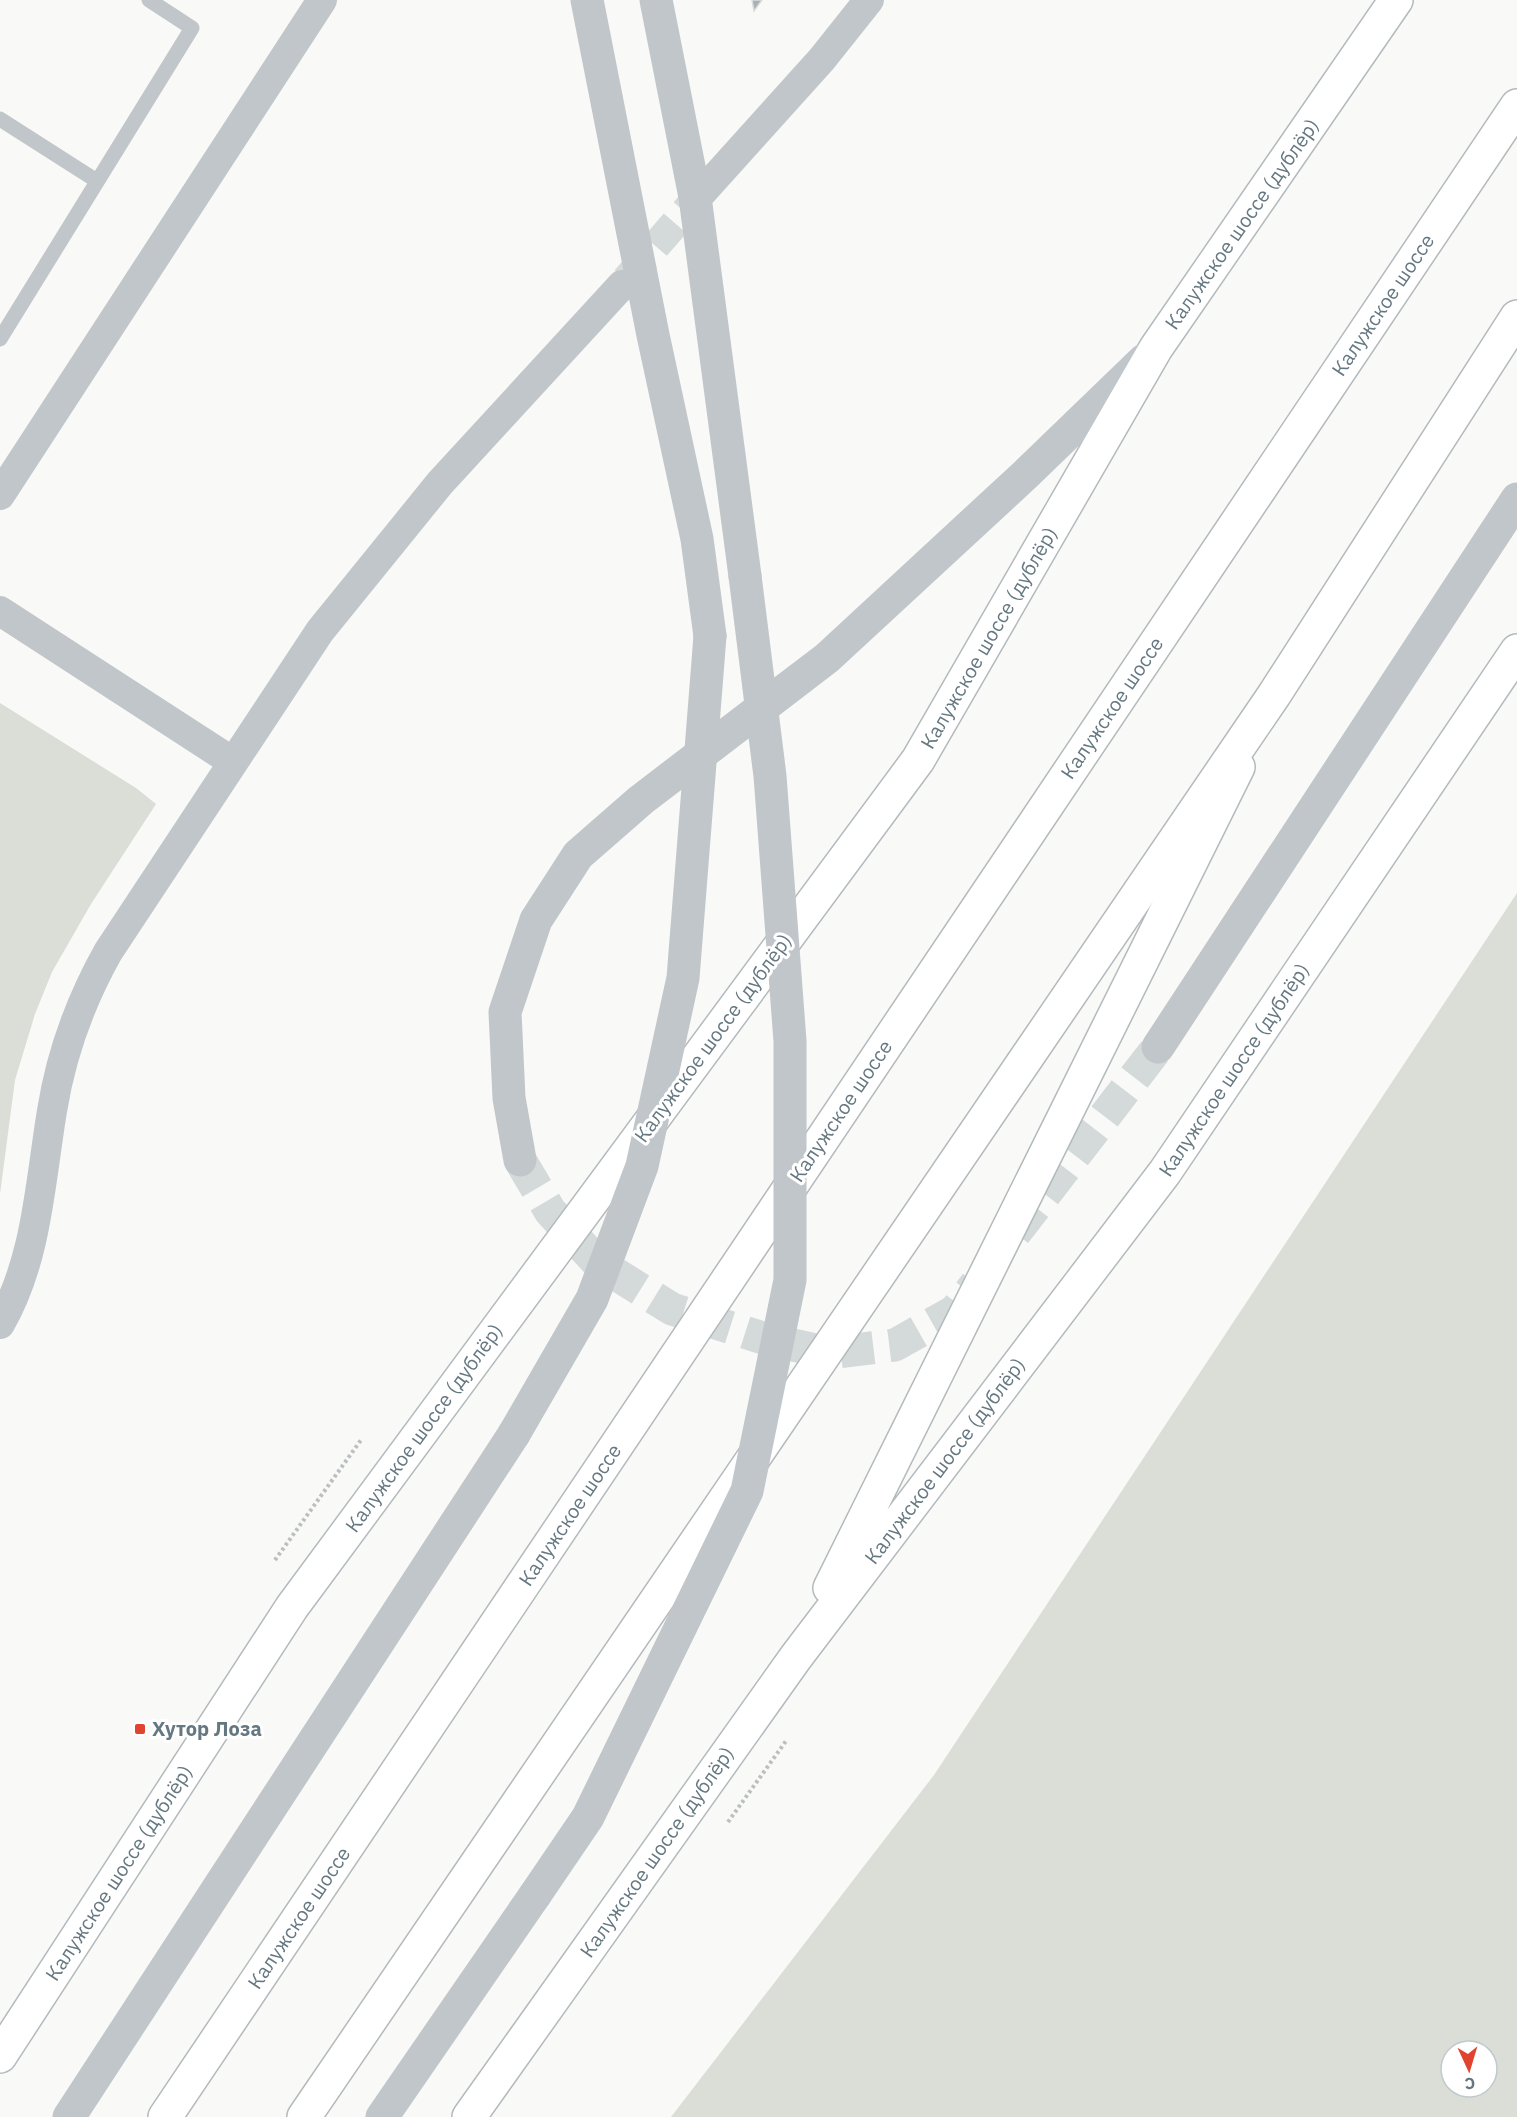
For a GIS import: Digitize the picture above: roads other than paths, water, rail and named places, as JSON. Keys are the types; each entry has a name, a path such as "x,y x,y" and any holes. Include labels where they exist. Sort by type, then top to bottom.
{"main road":[{"name":"Калужское шоссе (дублёр)","path":"0,2056 292,1607 918,760 1156,348 1396,0"},
{"name":"Калужское шоссе","path":"165,2117 1517,106"},
{"path":"304,2117 1274,695 1517,317"},
{"name":"Калужское шоссе (дублёр)","path":"469,2117 796,1657 1165,1172 1517,651"},
{"path":"796,1657 1274,695"}],"street":[{"path":"0,495 322,0"},
{"path":"69,2117 514,1434 592,1299 642,1166 683,978 710,636 697,539 653,335 587,0"},
{"path":"382,2117 588,1817 747,1491 790,1280 790,1041 770,776 695,196 656,0"},
{"path":"704,190 822,59 869,0"},
{"path":"0,1324 19,1283 33,1233 58,1077 78,1011 108,952 321,631 440,483 622,285"},
{"path":"520,1160 509,1098 505,1012 536,920 578,855 641,800 827,658 1026,474 1156,348"},
{"path":"1158,1047 1517,499"},
{"path":"0,611 232,762"}],"lane":[{"path":"0,339 192,28 149,0"},
{"path":"0,119 98,181"}],"tunnel":[{"path":"626,280 704,190"},
{"path":"1015,1233 1158,1047"},
{"path":"520,1160 550,1211 598,1263 672,1309 766,1339 829,1353 895,1345 955,1311 976,1284"}],"place":[{"name":"Хутор Лоза","path":"140,1729"}]}
